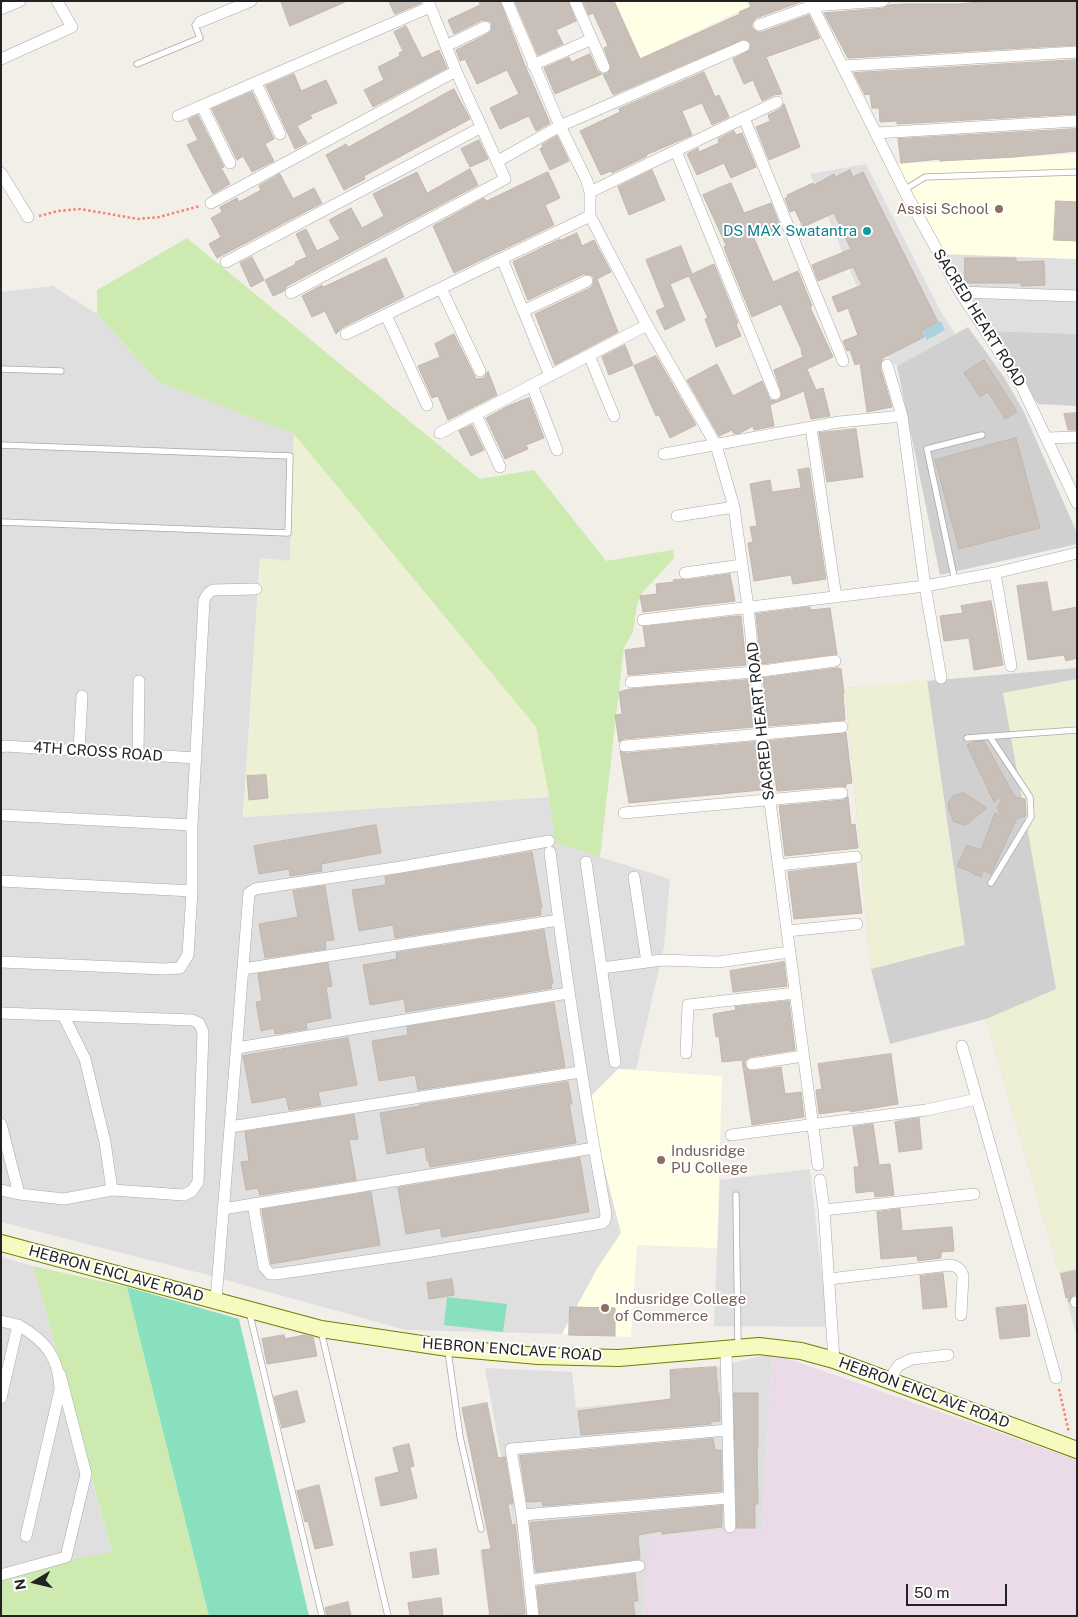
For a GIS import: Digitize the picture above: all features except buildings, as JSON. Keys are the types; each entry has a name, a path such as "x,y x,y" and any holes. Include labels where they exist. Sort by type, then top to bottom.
{"street":[{"path":"1,9 20,1"},
{"path":"1,59 72,27 57,1"},
{"path":"200,22 251,1"},
{"path":"346,334 590,216 590,192 587,180 560,126 507,1"},
{"path":"575,1 604,66"},
{"path":"759,26 811,3 883,1"},
{"name":"SACRED HEART ROAD","path":"811,3 904,190 960,292 1021,385 1077,503"},
{"path":"178,116 256,83 429,4 456,71 505,179 291,293"},
{"path":"446,46 485,27"},
{"path":"533,64 592,39"},
{"path":"498,161 560,126 744,46"},
{"path":"842,66 1077,52"},
{"path":"212,202 456,71"},
{"path":"256,83 280,134"},
{"path":"590,192 777,102"},
{"path":"202,106 230,163"},
{"path":"744,118 843,361"},
{"path":"876,134 1077,121"},
{"path":"226,262 482,127"},
{"path":"676,150 775,394"},
{"path":"1,173 28,217"},
{"name":"SACRED HEART ROAD","path":"590,216 647,324 716,445 734,507 748,608 769,800 818,1165"},
{"path":"502,258 550,376"},
{"path":"523,311 587,281"},
{"path":"441,288 480,371"},
{"path":"960,292 1077,296"},
{"path":"386,315 428,406"},
{"path":"440,433 647,324"},
{"path":"589,355 614,416"},
{"path":"887,365 902,416 925,586 941,678"},
{"path":"532,385 556,450"},
{"path":"476,414 500,467"},
{"path":"664,454 863,419 902,416"},
{"path":"811,428 836,597"},
{"path":"1047,438 1077,437"},
{"path":"677,516 734,507"},
{"path":"642,620 925,586 995,573 1077,553"},
{"path":"685,573 742,565"},
{"path":"995,573 1011,666"},
{"path":"1,962 164,969 180,968 188,955 192,890 192,825 206,596 214,590 256,589"},
{"path":"631,682 755,672 834,661"},
{"path":"138,754 139,681"},
{"path":"79,750 82,696"},
{"path":"625,746 842,727"},
{"name":"4TH CROSS ROAD","path":"1,747 196,758"},
{"path":"624,813 842,793"},
{"path":"1,815 192,825"},
{"path":"216,1300 248,897 251,891 549,847 568,993 580,1072 606,1214 605,1220 602,1223 422,1253 270,1274 264,1267 253,1204"},
{"path":"778,865 856,857"},
{"path":"586,862 616,1062"},
{"path":"634,877 647,962"},
{"path":"1,881 192,890"},
{"path":"243,969 558,920"},
{"path":"787,931 857,924"},
{"path":"602,968 662,960 718,962 789,952"},
{"path":"686,1053 688,1005 795,992"},
{"path":"237,1048 568,993"},
{"path":"1,1013 192,1020 199,1023 203,1032 198,1182 192,1191 184,1195 112,1190 64,1199 18,1194 1,1190"},
{"path":"63,1016 85,1059 106,1142 112,1190"},
{"path":"962,1046 1056,1378"},
{"path":"752,1064 803,1056"},
{"path":"230,1127 580,1072"},
{"path":"731,1135 812,1123 926,1110 977,1100"},
{"path":"1,1124 18,1194"},
{"path":"223,1209 594,1148"},
{"path":"820,1180 824,1210 834,1360"},
{"path":"824,1210 974,1194"},
{"name":"HEBRON ENCLAVE ROAD","path":"1,1243 321,1329 448,1348 538,1356 619,1358 758,1346 786,1348 834,1360 1075,1449"},
{"path":"829,1279 950,1265 955,1266 962,1272 963,1276 961,1315"},
{"path":"1,1321 18,1325 39,1339 54,1359 60,1374 86,1474 66,1557 1,1575"},
{"path":"1,1398 18,1325"},
{"path":"730,1527 728,1430 732,1348"},
{"path":"889,1380 899,1365 912,1359 948,1355"},
{"path":"26,1536 60,1390 60,1374"},
{"path":"533,1616 522,1515 511,1449 728,1430"},
{"path":"522,1515 729,1498"},
{"path":"530,1580 639,1566"}],"lane":[{"path":"137,64 200,38 195,25 200,22"},
{"path":"904,190 925,177 1077,172"},
{"path":"1,369 61,371"},
{"path":"955,581 927,449 982,435"},
{"path":"1,445 290,456 288,533 1,522"},
{"path":"967,738 1077,730"},
{"path":"990,737 1030,797 1031,817 992,884"},
{"path":"732,1348 736,1194"},
{"path":"249,1310 322,1616"},
{"path":"321,1329 388,1616"},
{"path":"448,1348 460,1437 481,1529"}],"path":[{"path":"28,217 80,209 138,219 187,211 212,202"},
{"path":"1056,1378 1075,1449"}],"shaded area":[{"path":"615,1 746,1 748,7 641,58"},
{"name":"Assisi School","path":"1077,154 1077,259 946,254 895,164"},
{"name":"DS MAX Swatantra","path":"866,164 941,312 955,334 897,366 885,354 810,174"},
{"path":"946,254 1077,259 1077,334 989,331"},
{"path":"53,286 97,314 159,382 294,434 290,562 260,558 243,817 549,797 555,843 670,879 664,947 636,1069 618,1069 597,1139 621,1233 597,1269 562,1334 406,1330 204,1274 1,1222 1,292"},
{"path":"968,327 1004,377 1024,412 1077,533 1077,544 940,575 897,366"},
{"path":"989,331 1077,334 1077,406 1038,404"},
{"path":"294,434 536,727 549,797 243,817 260,558 290,561"},
{"path":"1077,668 1077,1269 1059,1272 986,1019 890,1044 871,969 845,688"},
{"path":"1077,679 1077,1269 1059,1272 986,1019 1056,989 1003,693"},
{"path":"927,680 965,945 871,969 845,688"},
{"name":"Indusridge PU College","path":"618,1069 722,1076 717,1248 637,1245 631,1337 562,1334 597,1269 621,1233 597,1139 591,1096"},
{"path":"810,1169 825,1305 825,1327 714,1326 720,1180"},
{"path":"1,1257 33,1266 112,1553 1,1573"},
{"path":"1077,1269 1077,1338 1059,1272"},
{"path":"772,1353 762,1529 651,1536 643,1616 489,1616 480,1551 517,1544 485,1368 572,1372 576,1408 718,1394 717,1367"},
{"path":"772,1353 1077,1460 1077,1616 643,1616 650,1536 762,1529"}],"green space":[{"path":"187,238 480,479 534,470 606,561 673,550 674,558 643,592 637,604 633,632 624,647 600,857 555,843 549,797 536,727 294,434 159,382 97,314 97,290"},
{"path":"33,1266 127,1287 209,1616 1,1616 1,1573 112,1552"},
{"path":"127,1287 239,1319 309,1616 209,1616"},
{"path":"447,1297 507,1304 503,1332 444,1325"}],"water":[{"path":"941,321 945,330 927,340 922,331"}],"place":[{"name":"Assisi School","path":"999,209"},
{"name":"DS MAX Swatantra","path":"867,231"},
{"name":"Indusridge PU College","path":"661,1160"},
{"name":"Indusridge College of Commerce","path":"605,1308"}]}
